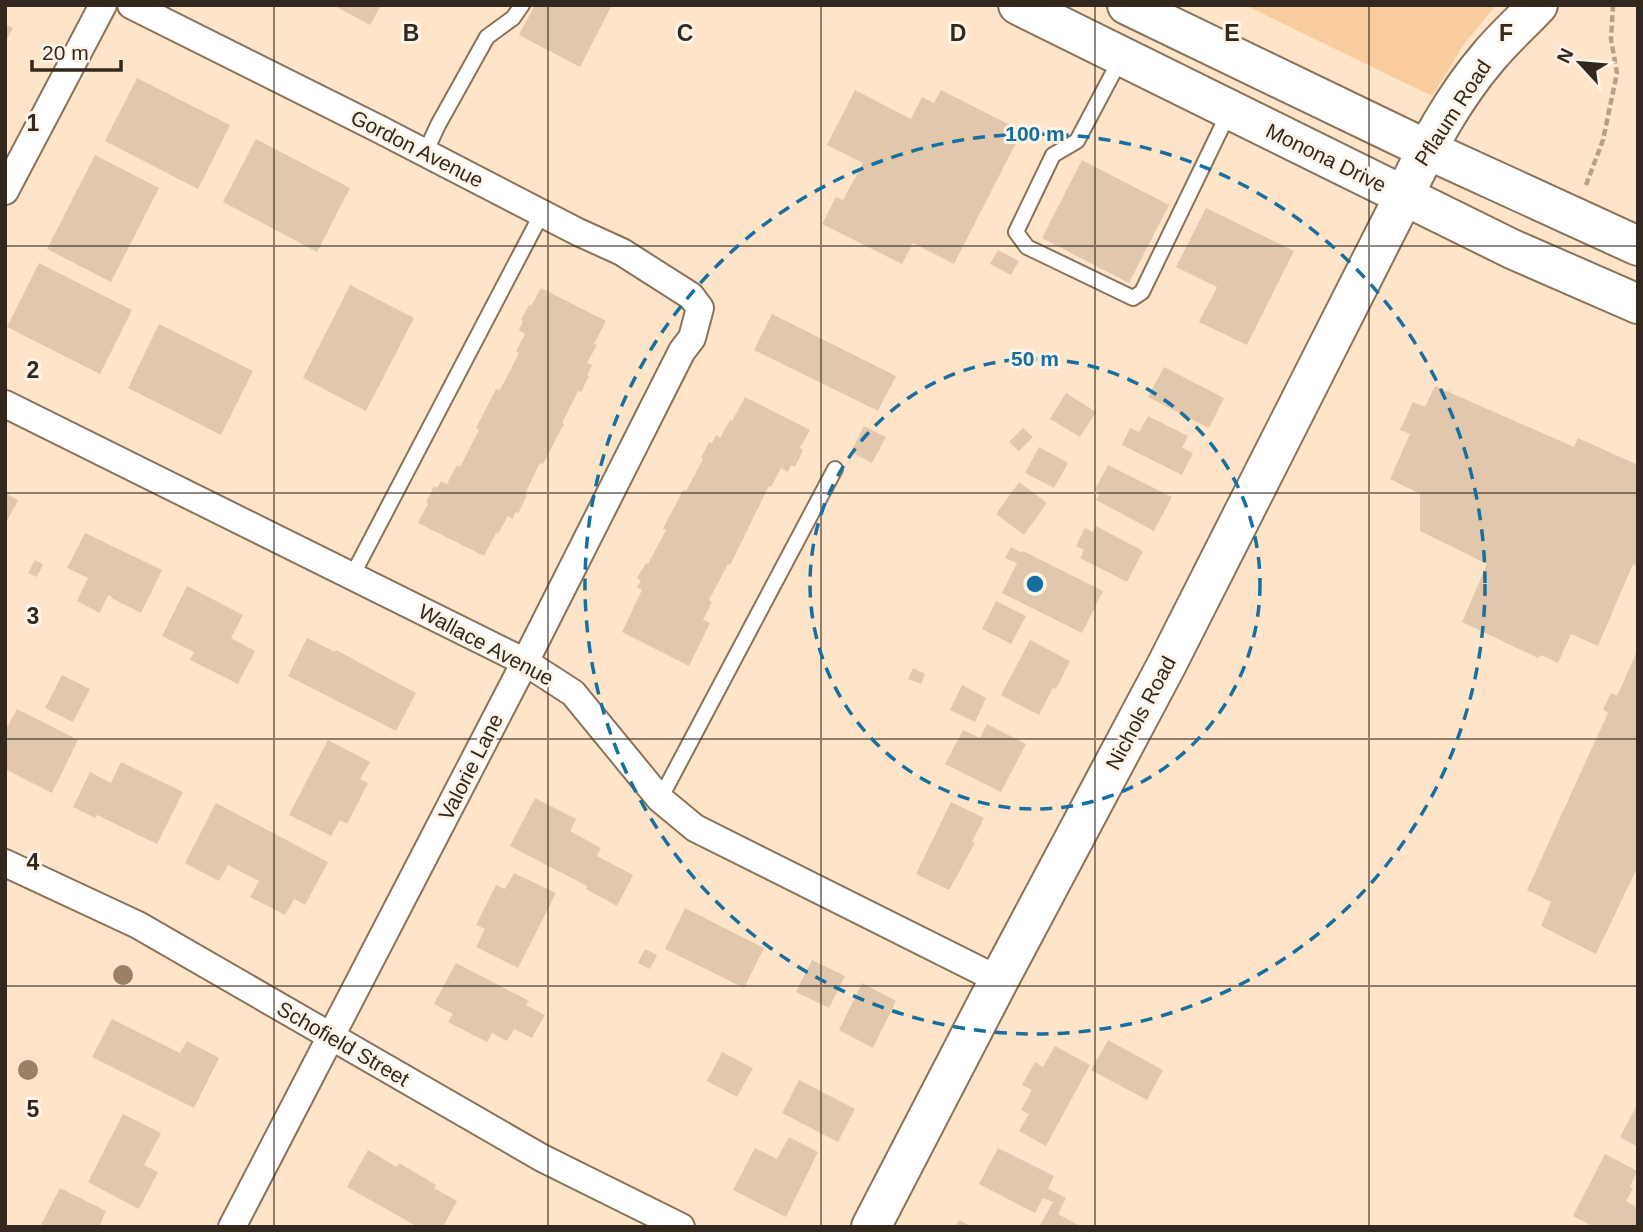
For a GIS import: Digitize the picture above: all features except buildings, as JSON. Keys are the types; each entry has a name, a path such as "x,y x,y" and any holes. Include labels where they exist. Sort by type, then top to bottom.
{"street":[{"path":"5,191 103,5"},
{"name":"Gordon Avenue","path":"131,5 622,252 691,296 697,304"},
{"name":"Monona Drive","path":"1018,5 1404,196 1638,304"},
{"path":"1127,5 1426,149 1638,246"},
{"name":"Pflaum Road","path":"1404,196 1426,149 1454,103 1488,56 1538,5"},
{"name":"Nichols Road","path":"870,1227 1166,666 1404,196"},
{"name":"Valorie Lane","path":"232,1227 526,662 682,351 692,338 700,308 697,304"},
{"name":"Wallace Avenue","path":"5,404 526,662 573,693 660,799 695,828 999,981"},
{"name":"Schofield Street","path":"5,863 138,925 542,1158 681,1227"}],"lane":[{"path":"425,153 487,37 513,18 522,5"},
{"path":"1121,57 1077,141 1054,155 1016,232 1027,247 1133,298 1142,292 1230,110"},
{"path":"352,576 542,214"},
{"path":"660,799 835,469"}],"path":[{"path":"1583,192 1603,140 1617,73 1611,39 1613,5"}],"shaded area":[{"path":"1245,5 1496,5 1464,44 1432,96"}]}
